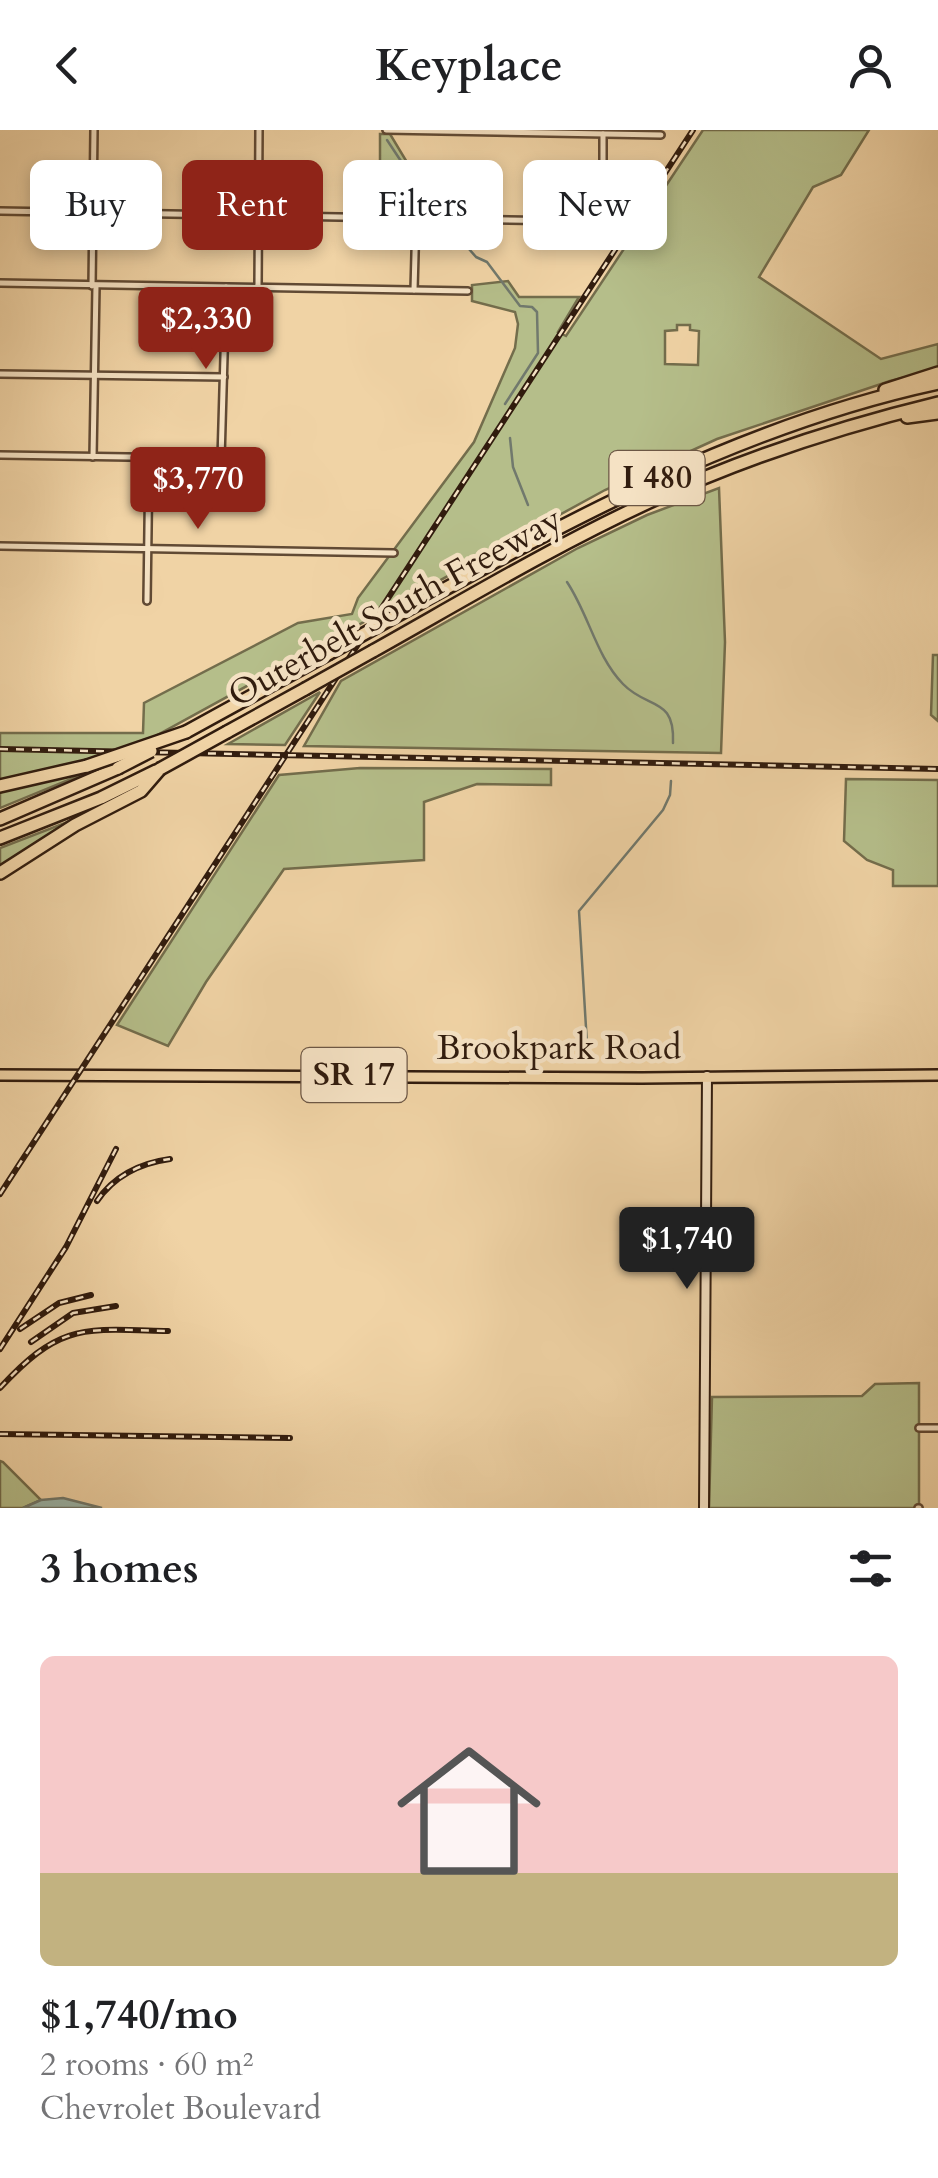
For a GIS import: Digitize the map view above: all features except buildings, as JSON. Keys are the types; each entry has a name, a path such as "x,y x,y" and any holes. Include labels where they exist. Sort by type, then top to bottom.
{"highway":[{"path":"854,405 896,385 938,374"},
{"name":"Outerbelt South Freeway","path":"0,818 118,768 188,732 569,521 640,486 740,442 938,383"},
{"name":"Outerbelt South Freeway","path":"0,838 101,798 160,769 563,545 652,500 765,454 938,403"},
{"path":"888,415 938,413"},
{"path":"0,786 87,766 188,732"},
{"path":"0,872 140,791 160,769"}],"main road":[{"name":"Brookpark Road","path":"0,1075 938,1074"},
{"path":"704,1508 708,1076"}],"street":[{"path":"94,130 94,160"},
{"path":"259,160 260,130"},
{"path":"386,130 661,134"},
{"path":"503,220 570,221 603,173 603,134"},
{"path":"0,211 30,212"},
{"path":"93,457 94,250"},
{"path":"258,250 258,288"},
{"path":"414,291 415,250"},
{"path":"0,283 468,291"},
{"path":"221,458 226,287"},
{"path":"0,374 224,376"},
{"path":"0,455 259,459"},
{"path":"147,601 149,457"},
{"path":"0,546 394,553"},
{"path":"920,1428 938,1428"}],"green space":[{"path":"703,130 869,130 841,175 813,187 759,277 881,359 938,344 938,369 890,381 717,439 605,490 150,739 85,761 0,781 0,733 143,733 144,703 298,623 352,614 358,598 474,442 515,348 515,312 472,301 472,285 508,281 519,297 579,297 558,332 566,336 623,250 667,250 667,184","holes":["677,325 690,325 690,330 699,331 698,365 665,364 665,331 677,330"]},
{"path":"380,134 390,134 406,160 380,160"},
{"path":"719,488 725,642 721,753 304,746 341,681 578,548 647,515"},
{"path":"933,655 938,655 938,721 931,715"},
{"path":"320,692 285,745 228,744"},
{"path":"360,768 551,769 551,785 477,784 424,802 424,860 284,869 206,982 168,1046 117,1025 279,775"},
{"path":"93,770 0,808 0,789"},
{"path":"846,779 938,780 938,886 893,886 893,870 867,860 844,841"},
{"path":"70,821 72,824 0,869 0,848"},
{"path":"919,1383 919,1508 709,1508 712,1397 862,1396 875,1384"},
{"path":"0,1461 41,1500 23,1508 0,1508"}],"shaded area":[{"path":"63,1498 102,1508 23,1508 41,1500"}],"waterway":[{"path":"387,140 400,160"},
{"path":"470,250 487,262 520,306 532,307 537,312 538,353 505,404"},
{"path":"510,438 513,467 528,505"},
{"path":"567,582 614,673 632,692 658,706 670,718 673,743"},
{"path":"588,1061 579,911 663,810 671,781"}],"railway":[{"path":"0,1194 693,130"},
{"path":"0,749 938,769"},
{"path":"0,1349 66,1247 116,1149"},
{"path":"97,1201 129,1172 170,1159"},
{"path":"20,1329 59,1303 91,1295"},
{"path":"31,1342 73,1313 116,1306"},
{"path":"0,1388 40,1351 75,1334 168,1331"},
{"path":"0,1434 290,1438"}]}
